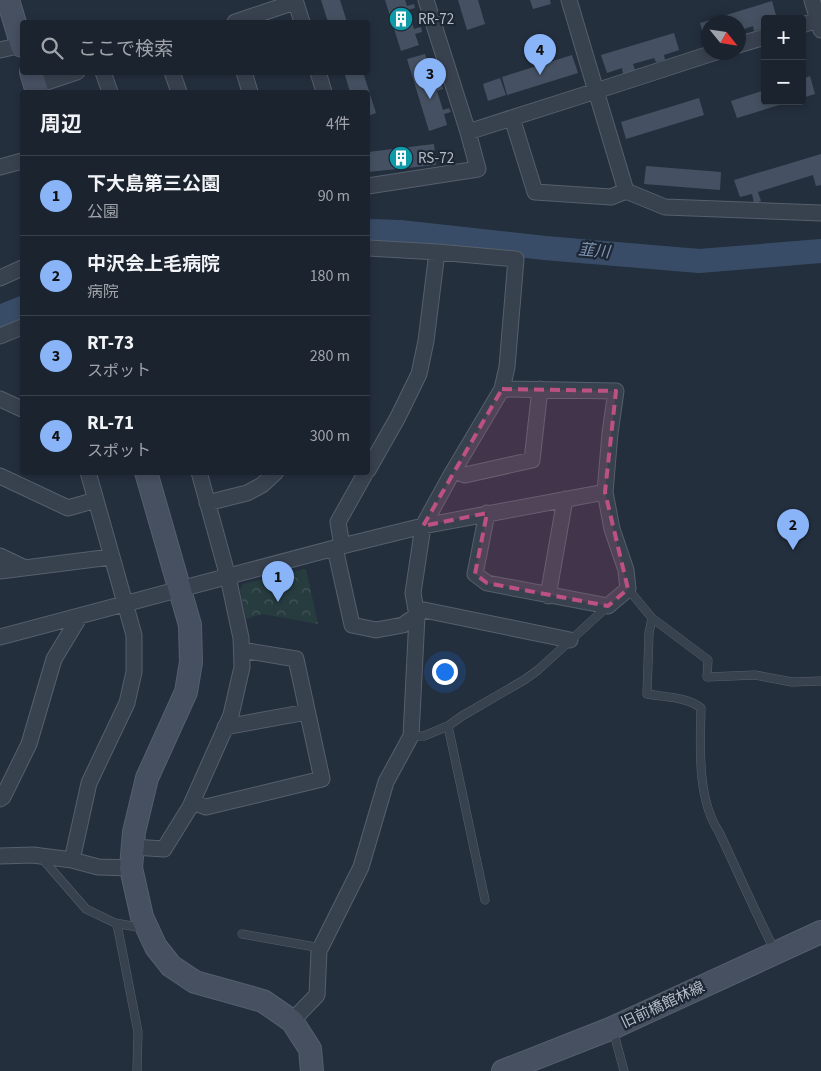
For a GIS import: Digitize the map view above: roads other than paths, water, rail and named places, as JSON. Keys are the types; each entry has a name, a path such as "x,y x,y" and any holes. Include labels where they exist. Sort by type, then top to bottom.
{"street":[{"path":"8,0 20,39"},
{"path":"370,186 478,169 426,0"},
{"path":"569,0 626,191"},
{"path":"806,25 819,25 812,0"},
{"path":"241,20 295,1 301,20"},
{"path":"746,43 761,38"},
{"path":"0,50 20,45"},
{"path":"468,132 701,57"},
{"path":"34,84 66,75"},
{"path":"104,75 109,90"},
{"path":"173,75 178,90"},
{"path":"245,75 249,90"},
{"path":"319,75 323,90"},
{"path":"512,118 536,192 611,197 626,191 665,207 821,213"},
{"path":"0,168 20,161"},
{"path":"292,1021 317,995 319,951 362,867 386,782 411,736 417,616 413,593 423,526 502,389 507,367 516,259 370,248"},
{"path":"370,466 401,412 419,374 426,341 437,252"},
{"path":"0,278 20,269"},
{"path":"0,336 20,328"},
{"path":"487,513 475,574 487,583 608,606 628,589 626,570 612,529 605,492 616,391 502,389"},
{"path":"454,471 465,475 532,460 540,389"},
{"path":"0,399 20,408"},
{"path":"72,860 89,783 127,703 134,672 134,635 89,475"},
{"path":"147,475 178,589 190,624 191,662 186,692 147,778 134,832 132,857 142,916 156,946 170,966 195,982 263,1001 292,1021 310,1049 312,1071"},
{"path":"0,856 39,856 72,860 98,867 164,849 192,802 231,715 242,667 241,638 228,578 200,475"},
{"path":"207,503 247,493 262,486 273,475"},
{"path":"365,475 338,522 338,547 352,625 376,630 403,625 424,610 570,640"},
{"path":"0,476 68,508 96,500"},
{"path":"0,637 423,526 605,492"},
{"path":"548,596 565,499"},
{"path":"0,556 23,567"},
{"path":"0,571 111,557"},
{"path":"0,799 3,797 29,744 54,659 80,616"},
{"path":"192,802 206,807 322,779 296,660 242,650"},
{"path":"225,727 307,712"},
{"name":"旧前橋館林線","path":"502,1071 612,1028 821,932"}],"lane":[{"path":"628,589 652,618 708,660 707,677 755,675 792,682 821,681"},
{"path":"411,736 424,736 448,726 524,680 538,670 608,606"},
{"path":"652,618 649,633 647,694 682,700 701,708 702,770 706,798 713,824 719,832 776,953"},
{"path":"448,726 485,900"},
{"path":"39,856 86,909 117,924 148,929"},
{"path":"117,924 138,1032 137,1071"},
{"path":"242,934 321,948"},
{"path":"612,1028 624,1071"}],"waterway":[{"name":"韮川","path":"370,231 400,232 545,248 699,261 821,251"},
{"name":"韮川","path":"0,317 20,309"}],"place":[{"name":"RR-72","path":"401,19"},
{"name":"RL-71","path":"540,75"},
{"name":"RT-73","path":"430,99"},
{"name":"RS-72","path":"401,158"},
{"name":"中沢会上毛病院","path":"793,550"},
{"name":"下大島第三公園","path":"278,602"}]}
